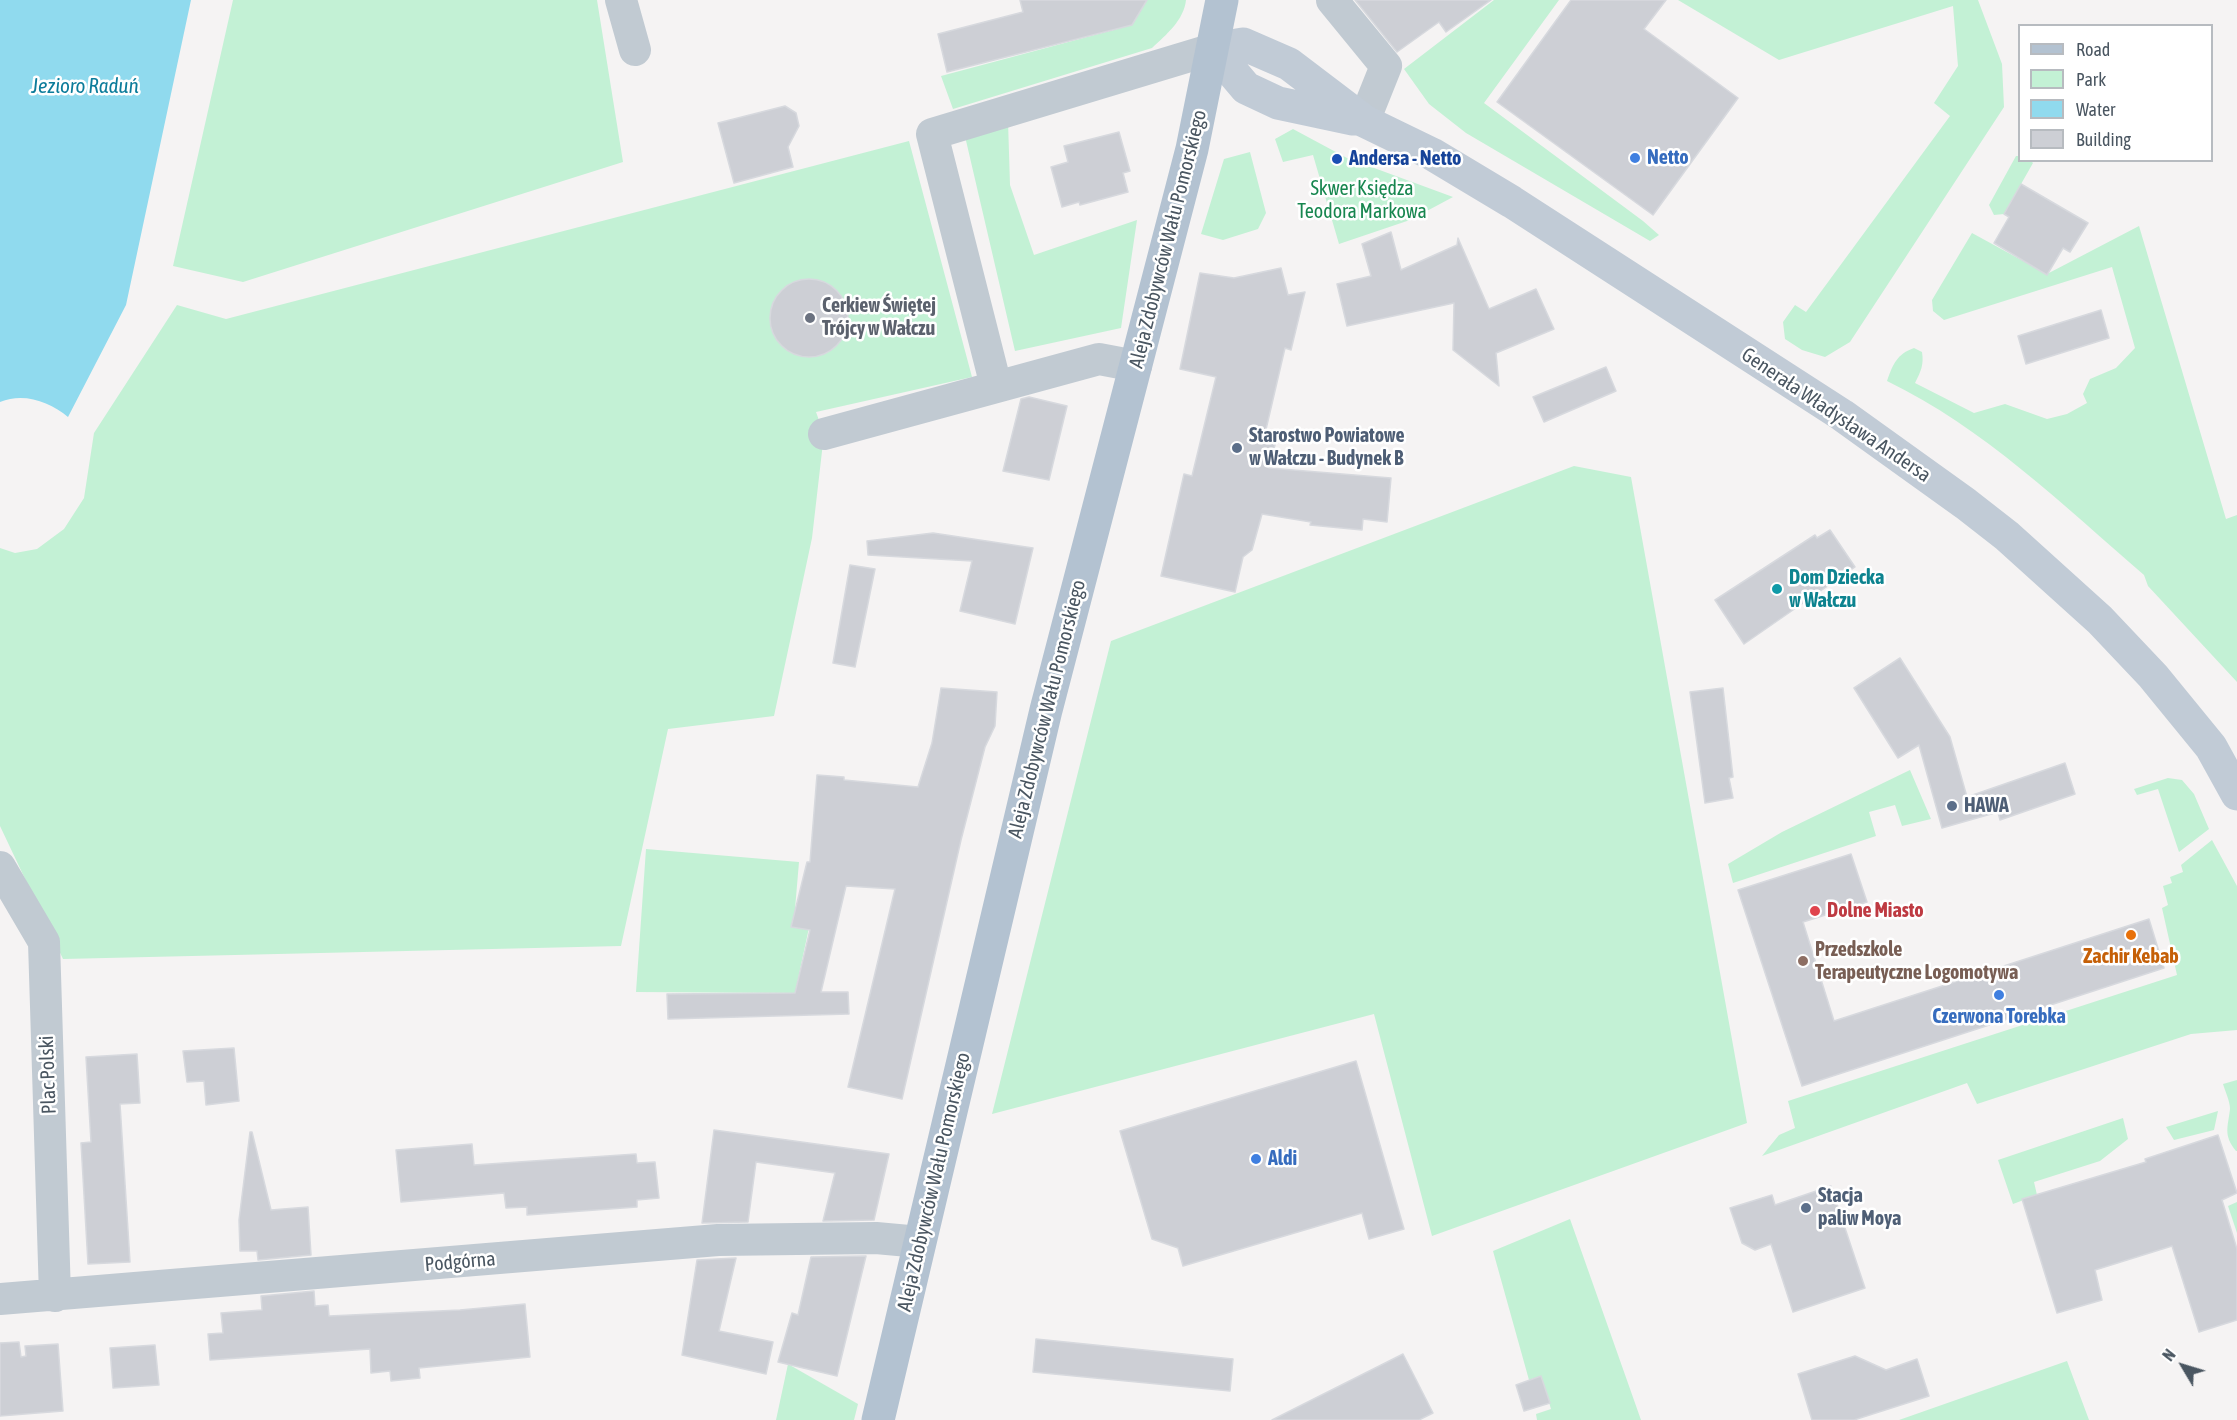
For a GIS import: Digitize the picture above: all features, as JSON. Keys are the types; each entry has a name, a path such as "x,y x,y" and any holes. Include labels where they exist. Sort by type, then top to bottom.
{"main road":[{"name":"Aleja Zdobywców Wału Pomorskiego","path":"878,1420 1046,710 1192,149 1222,0"},
{"name":"Generała Władysława Andersa","path":"1213,49 1243,44 1289,64 1364,121 1432,154 1561,233 1842,416 2007,536 2100,620 2153,676 2211,747 2237,794"}],"street":[{"path":"621,0 635,50"},
{"path":"1332,0 1386,66 1364,121"},
{"path":"996,386 932,134 1213,49"},
{"path":"824,434 1099,359 1136,366"},
{"name":"Plac Polski","path":"0,867 44,942 55,1296"},
{"name":"Podgórna","path":"0,1299 718,1240 876,1238 920,1242"}],"green space":[{"path":"233,0 597,0 623,162 243,282 173,266"},
{"path":"1147,0 1186,0 1178,21 1152,48 953,109 941,76 1132,25"},
{"path":"1494,0 1559,0 1484,103 1659,235 1650,241 1466,133 1429,104 1404,69"},
{"path":"1678,0 1978,0 2002,64 2004,107 1850,342 1825,357 1802,350 1785,339 1783,322 1795,305 1806,312 1950,116 1934,103 1958,66 1953,6 1779,60"},
{"path":"1008,121 1010,185 1034,255 1137,220 1121,328 1015,351 964,132"},
{"name":"Skwer Księdza Teodora Markowa","path":"1293,129 1347,158 1453,197 1410,220 1339,244 1313,155 1283,162 1275,139"},
{"path":"909,141 972,377 816,412 824,434 812,538 774,716 668,729 621,946 63,959 0,826 0,548 15,553 37,549 64,529 84,498 94,433 177,305 226,319"},
{"path":"1250,152 1266,213 1258,229 1223,240 1201,234 1224,159"},
{"path":"2016,156 2018,156 2018,162 2033,163 2004,214 1994,215 1989,205"},
{"path":"2139,226 2226,519 2237,515 2237,682 2148,586 2144,575 2053,495 1957,421 1887,381 1896,360 1903,353 1914,348 1922,352 1923,357 1915,383 1974,413 2005,404 2047,419 2067,414 2087,403 2083,394 2090,379 2116,368 2135,348 2112,267 1944,320 1933,311 1932,300 1972,233 2047,274"},
{"path":"1574,466 1631,477 1747,1123 1432,1236 1374,1014 992,1114 1111,641"},
{"path":"1910,770 1931,819 1902,826 1895,805 1869,812 1876,836 1733,883 1728,864 1782,832"},
{"path":"2168,778 2182,780 2194,794 2209,829 2179,852 2158,789 2137,795 2134,789"},
{"path":"2212,840 2237,886 2237,1030 2191,1034 1977,1104 1967,1083 1762,1156 1779,1135 1795,1128 1788,1101 2177,975 2162,908 2168,905 2163,886 2172,883 2170,877 2183,872 2181,865"},
{"path":"646,849 799,862 795,909 813,909 795,993 636,992"},
{"path":"2237,1080 2236,1151 2228,1135 2230,1106 2223,1084"},
{"path":"2218,1111 2214,1130 2174,1140 2166,1127"},
{"path":"2123,1118 2128,1139 2100,1161 2034,1182 2037,1195 2013,1204 1998,1160"},
{"path":"2237,1202 2237,1233 2228,1206"},
{"path":"1570,1219 1641,1420 1537,1420 1536,1414 1551,1409 1541,1376 1529,1380 1493,1251"},
{"path":"2067,1361 2089,1420 1899,1420"},
{"path":"788,1364 858,1404 854,1420 776,1420"}],"water":[{"name":"Jezioro Raduń","path":"0,0 191,0 126,305 68,417 45,403 27,398 0,402"}],"building":[{"path":"1020,0 1147,0 1132,25 947,72 938,34 1023,12"},
{"path":"1355,0 1491,0 1446,32 1439,22 1397,52"},
{"name":"Netto","path":"1571,0 1666,0 1644,29 1738,98 1653,215 1497,102"},
{"path":"785,106 796,113 799,126 788,147 793,167 734,183 718,123"},
{"path":"1119,132 1130,171 1123,173 1128,192 1080,205 1079,202 1062,207 1051,167 1068,162 1064,146"},
{"path":"2021,184 2088,223 2070,252 2063,248 2047,275 1994,243 2009,217 2004,214"},
{"path":"1391,232 1401,270 1457,245 1458,238 1489,309 1536,289 1554,329 1496,353 1499,386 1453,350 1454,303 1347,326 1337,284 1371,276 1362,244"},
{"name":"Starostwo Powiatowe w Wałczu - Budynek B","path":"1281,268 1288,295 1305,292 1291,350 1285,348 1264,438 1276,441 1269,468 1391,478 1387,522 1363,519 1362,530 1310,525 1311,522 1262,514 1252,550 1243,557 1235,592 1161,576 1184,474 1192,476 1216,377 1180,369 1200,273 1234,278"},
{"name":"Cerkiew Świętej Trójcy w Wałczu","path":"809,279 824,282 837,290 845,303 848,318 845,333 837,346 824,354 809,357 794,354 781,346 773,333 770,318 773,303 781,290 794,282"},
{"path":"2101,310 2109,338 2026,364 2018,336"},
{"path":"1606,367 1616,391 1544,422 1533,397"},
{"path":"1029,397 1067,406 1049,480 1003,471 1021,399"},
{"name":"Dom Dziecka w Wałczu","path":"1830,530 1855,567 1744,644 1715,600 1815,535 1817,538"},
{"path":"933,533 1033,548 1015,624 960,611 972,561 868,555 867,541"},
{"path":"850,565 875,569 855,667 833,663"},
{"path":"1900,658 1950,737 1967,797 2065,763 2075,794 2000,820 1998,812 1942,828 1919,745 1898,758 1854,688"},
{"path":"941,688 997,692 995,726 985,747 961,840 902,1099 848,1087 895,889 846,886 821,992 848,992 849,1014 668,1019 667,994 795,993 810,930 791,927 807,862 810,862 817,775 918,787 932,743"},
{"path":"1723,688 1733,777 1729,778 1733,798 1705,803 1690,692"},
{"name":"Czerwona Torebka","path":"1851,854 1867,902 1803,922 1834,1021 2149,919 2164,968 1802,1086 1738,890"},
{"path":"234,1048 239,1101 206,1105 204,1081 187,1082 183,1051"},
{"path":"137,1054 140,1103 120,1104 130,1262 88,1264 81,1143 91,1142 86,1057"},
{"name":"Aldi","path":"1356,1061 1404,1229 1369,1239 1362,1213 1183,1266 1178,1248 1152,1239 1120,1131"},
{"path":"714,1130 889,1154 874,1220 823,1221 835,1173 756,1162 748,1222 702,1223"},
{"path":"250,1132 252,1132 271,1210 308,1207 311,1255 258,1260 257,1251 240,1251 239,1220"},
{"path":"2218,1135 2237,1193 2222,1200 2237,1249 2237,1320 2199,1332 2172,1246 2095,1270 2102,1300 2057,1313 2022,1199 2146,1162 2145,1159"},
{"path":"472,1144 474,1165 636,1154 637,1163 655,1162 659,1198 637,1200 637,1207 527,1215 527,1207 506,1208 504,1193 401,1202 396,1150"},
{"path":"1831,1186 1865,1288 1793,1312 1771,1244 1755,1250 1742,1243 1730,1208 1772,1195 1775,1205"},
{"path":"866,1256 837,1376 778,1362 792,1313 798,1315 811,1257"},
{"path":"736,1258 719,1331 773,1342 766,1374 682,1355 697,1260"},
{"path":"314,1291 315,1306 328,1305 329,1316 460,1310 525,1304 530,1357 419,1368 420,1378 391,1381 390,1371 371,1373 370,1349 210,1360 208,1334 223,1333 221,1313 262,1310 261,1296"},
{"path":"1036,1339 1233,1359 1230,1391 1033,1372"},
{"path":"19,1342 21,1357 26,1356 25,1346 58,1344 63,1411 0,1416 0,1343"},
{"path":"155,1345 159,1385 113,1388 110,1348"},
{"path":"1403,1354 1433,1413 1419,1420 1272,1420"},
{"path":"1855,1356 1886,1370 1917,1359 1929,1396 1854,1420 1812,1420 1798,1374"},
{"path":"1541,1376 1550,1403 1524,1411 1516,1385"}],"place":[{"name":"Netto","path":"1635,158"},
{"name":"Andersa - Netto","path":"1337,159"},
{"name":"Cerkiew Świętej Trójcy w Wałczu","path":"810,318"},
{"name":"Starostwo Powiatowe w Wałczu - Budynek B","path":"1237,448"},
{"name":"Dom Dziecka w Wałczu","path":"1777,589"},
{"name":"HAWA","path":"1952,806"},
{"name":"Dolne Miasto","path":"1815,911"},
{"name":"Zachir Kebab","path":"2131,935"},
{"name":"Przedszkole Terapeutyczne Logomotywa","path":"1803,961"},
{"name":"Czerwona Torebka","path":"1999,995"},
{"name":"Aldi","path":"1256,1159"},
{"name":"Stacja paliw Moya","path":"1806,1208"}]}
